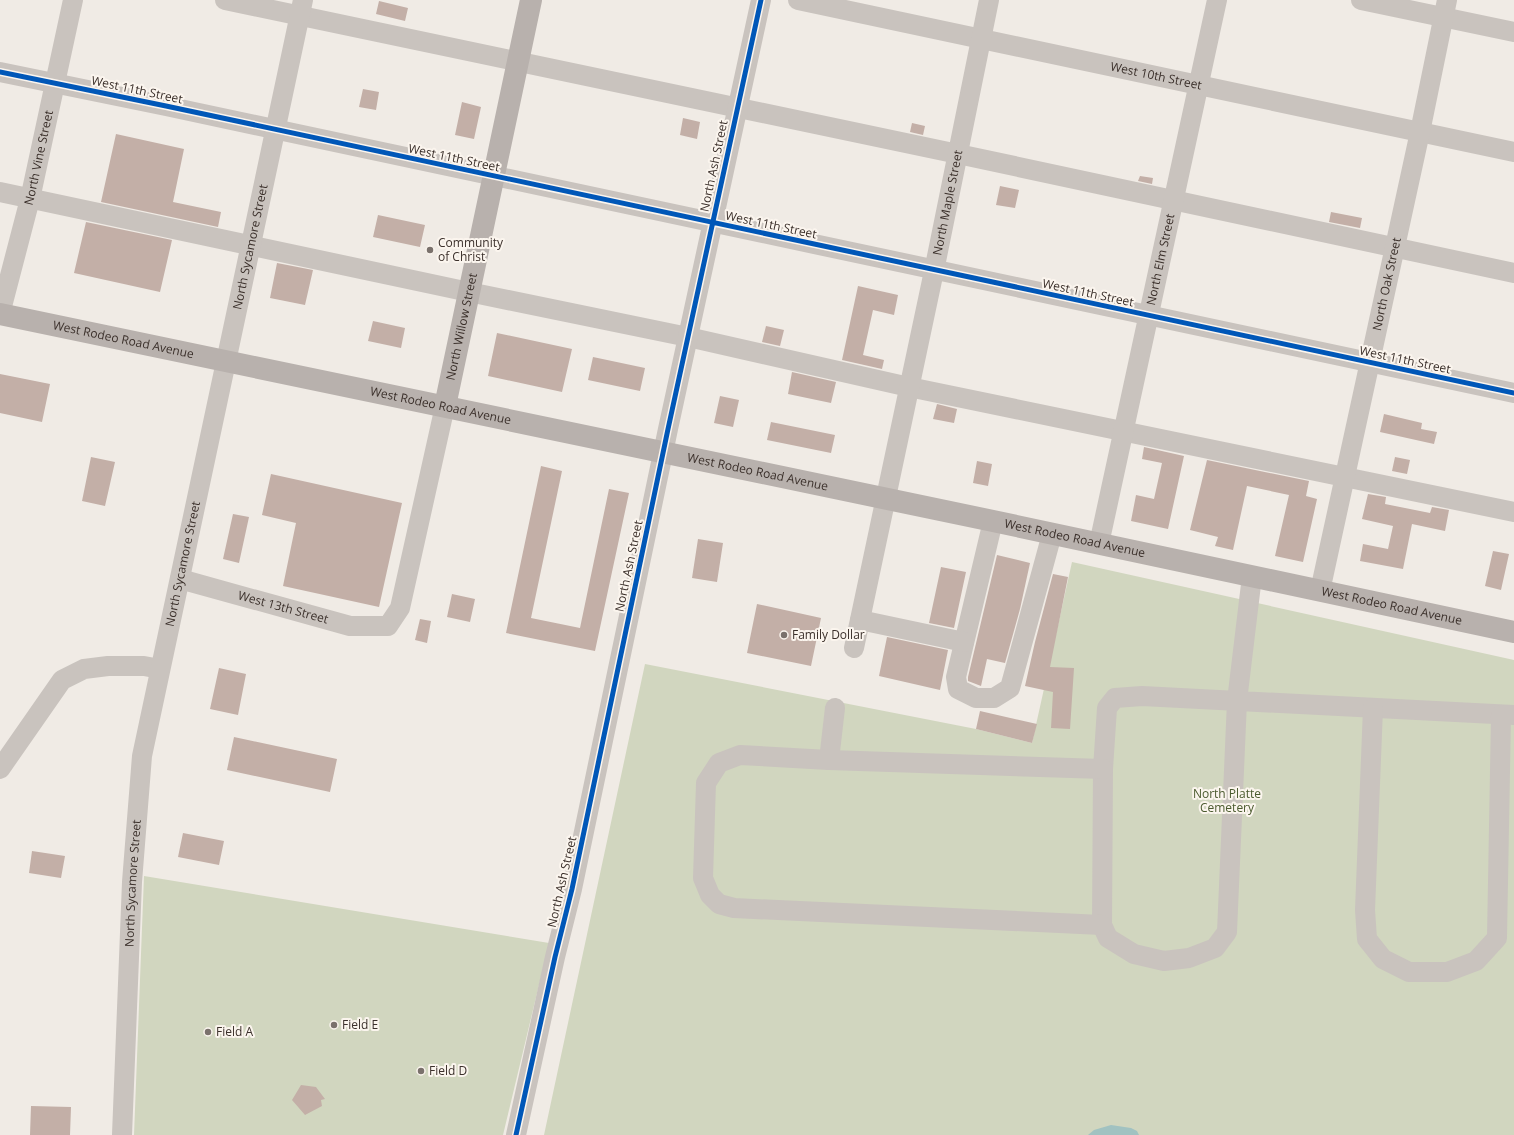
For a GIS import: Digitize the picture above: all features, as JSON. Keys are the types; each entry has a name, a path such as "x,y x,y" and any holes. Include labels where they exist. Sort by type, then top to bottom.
{"main road":[{"name":"North Willow Street","path":"445,406 531,0"},
{"name":"West Rodeo Road Avenue","path":"0,314 993,521 1514,632"}],"street":[{"name":"North Vine Street","path":"0,314 30,199 73,0"},
{"path":"225,0 301,8 518,62 738,107 1514,273"},
{"name":"North Ash Street","path":"516,1135 555,957 572,889 663,452 761,0"},
{"name":"West 10th Street","path":"798,0 1514,152"},
{"name":"North Maple Street","path":"854,648 934,270 989,0"},
{"name":"North Elm Street","path":"1099,544 1217,0"},
{"path":"1361,0 1445,9 1514,32"},
{"name":"North Sycamore Street","path":"122,1135 132,882 142,756 301,8"},
{"name":"North Oak Street","path":"1320,591 1420,132 1445,9"},
{"name":"West 11th Street","path":"0,72 1514,393"},
{"path":"0,192 250,246 688,337 909,387 1514,512"},
{"name":"North Willow Street","path":"388,626 400,608 445,406"},
{"path":"993,521 956,677 958,689 976,698 994,698 1010,688 1052,534"},
{"path":"1252,576 1237,701 1227,932 1215,948 1189,958 1164,961 1134,954 1108,938 1102,925 1103,769 1107,708 1115,698 1142,696 1237,701 1373,708 1508,715 1497,938 1476,961 1448,972 1409,972 1383,959 1367,939 1365,910 1373,708"},
{"name":"West 13th Street","path":"180,579 350,626 388,626"},
{"path":"860,620 964,642"},
{"path":"0,769 62,680 84,669 108,666 144,666 160,669"},
{"path":"829,760 835,708"},
{"path":"1102,925 734,908 719,904 710,895 703,878 706,783 719,763 740,755 829,760 1103,769"}],"green space":[{"name":"North Platte Cemetery","path":"1072,562 1514,660 1514,1135 544,1135 645,664 976,729 1032,743"},
{"path":"144,876 549,943 503,1135 134,1135"}],"water":[{"path":"1111,1125 1131,1128 1137,1131 1139,1135 1088,1135 1094,1130"}],"building":[{"path":"379,1 408,8 405,21 376,14"},
{"path":"363,89 379,92 376,110 359,107"},
{"path":"462,102 481,107 474,139 455,135"},
{"path":"683,118 700,122 697,139 680,135"},
{"path":"912,123 925,126 923,135 910,132"},
{"path":"116,134 184,149 173,202 221,212 218,227 101,202"},
{"path":"1140,176 1153,178 1152,184 1138,181"},
{"path":"1000,186 1019,190 1015,208 996,205"},
{"path":"1331,212 1362,218 1360,228 1329,222"},
{"path":"378,215 425,225 420,247 373,237"},
{"path":"86,222 172,240 160,292 74,273"},
{"path":"277,263 313,270 305,305 270,298"},
{"path":"858,286 898,295 894,315 873,310 863,355 884,360 882,369 842,360"},
{"path":"373,321 405,328 401,348 368,341"},
{"path":"766,326 784,330 780,346 762,342"},
{"path":"497,333 572,349 562,392 488,376"},
{"path":"593,357 645,368 640,391 588,380"},
{"path":"792,372 836,382 831,403 788,394"},
{"path":"0,374 50,384 42,422 0,413"},
{"path":"720,396 739,400 733,427 714,423"},
{"path":"937,404 957,409 954,423 933,419"},
{"path":"1384,414 1422,423 1421,429 1437,432 1434,444 1380,432"},
{"path":"771,422 835,435 831,453 767,440"},
{"path":"1144,447 1184,456 1168,529 1131,521 1136,495 1154,499 1162,463 1142,459"},
{"path":"91,457 115,462 105,506 82,501"},
{"path":"1395,457 1410,460 1407,474 1392,471"},
{"path":"1207,460 1309,481 1306,496 1317,499 1303,562 1275,556 1289,495 1247,486 1233,550 1215,546 1218,537 1190,530"},
{"path":"977,461 992,464 988,486 973,483"},
{"path":"541,466 562,471 531,618 580,628 609,489 629,493 595,651 506,633"},
{"path":"271,474 402,503 379,607 283,586 296,523 262,515"},
{"path":"1368,494 1386,497 1385,504 1430,513 1432,507 1449,510 1445,531 1412,524 1403,569 1360,561 1363,544 1388,549 1393,526 1362,519"},
{"path":"233,514 249,517 239,563 223,559"},
{"path":"698,539 723,543 717,582 692,578"},
{"path":"1493,551 1509,554 1501,590 1485,586"},
{"path":"997,555 1030,563 1020,609 1005,663 987,659 981,686 968,681 968,677"},
{"path":"941,567 966,572 954,628 929,623"},
{"path":"1053,574 1068,577 1050,667 1074,668 1070,729 1051,728 1053,692 1025,686"},
{"path":"452,594 475,599 470,622 447,617"},
{"name":"Family Dollar","path":"757,604 821,618 811,666 747,653"},
{"path":"420,619 431,621 427,643 415,640"},
{"path":"887,637 948,650 940,690 879,676"},
{"path":"219,668 246,674 238,715 210,709"},
{"path":"980,711 1037,724 1032,743 976,729"},
{"path":"234,737 337,759 330,792 227,770"},
{"path":"183,833 224,841 219,865 178,857"},
{"path":"32,851 65,856 61,878 29,873"},
{"path":"301,1085 316,1087 325,1099 321,1100 322,1106 305,1115 292,1100"},
{"path":"31,1106 71,1107 70,1135 30,1135"}],"cycle path":[{"path":"516,1135 555,957 572,889 668,429 761,0"},
{"path":"0,72 1514,393"}],"place":[{"name":"Community of Christ","path":"430,250"},
{"name":"Family Dollar","path":"784,635"},
{"name":"Field E","path":"334,1025"},
{"name":"Field A","path":"208,1032"},
{"name":"Field D","path":"421,1071"}]}
